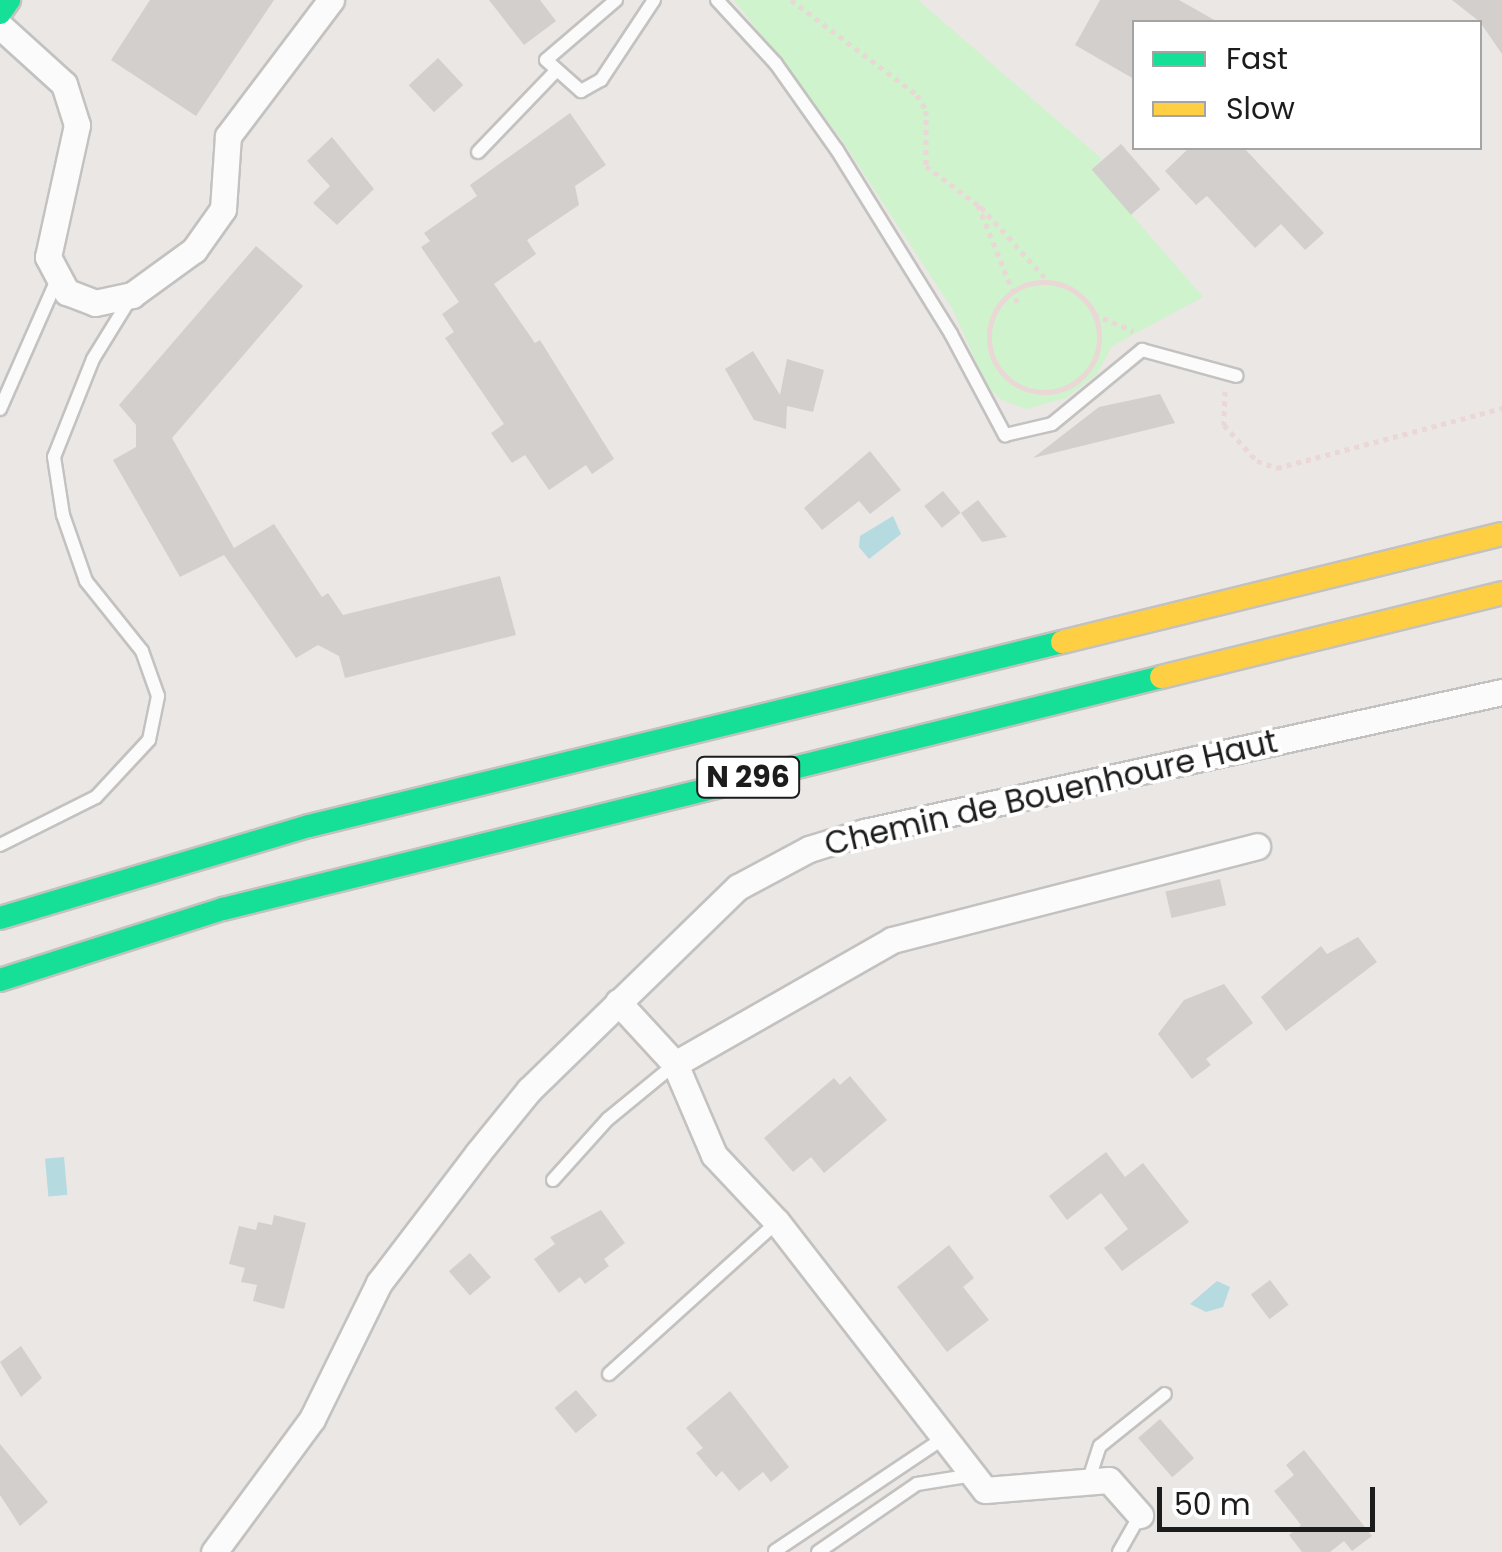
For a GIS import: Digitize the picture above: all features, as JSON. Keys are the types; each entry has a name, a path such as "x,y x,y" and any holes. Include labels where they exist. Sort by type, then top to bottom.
{"main road":[{"path":"0,13 9,0"},
{"name":"N 296","path":"0,918 309,826 1502,534"},
{"name":"N 296","path":"0,980 223,909 1502,593"}],"street":[{"path":"0,26 64,84 77,125 48,257 58,280 94,303 132,295 194,250 223,209 228,136 331,0"},
{"name":"Chemin de Bouenhoure Haut","path":"214,1552 312,1419 379,1283 529,1090 738,887 809,849 1502,692"},
{"path":"675,1064 892,940 1256,846"},
{"path":"618,1002 675,1064 714,1154 777,1222 984,1490 1109,1480 1140,1516"}],"lane":[{"path":"616,0 546,60 554,72 581,91 590,89 654,0"},
{"path":"718,0 776,64 838,150 1005,436 1052,424 1142,350 1232,374"},
{"path":"478,152 554,72"},
{"path":"0,409 58,280"},
{"path":"0,845 96,797 148,740 158,696 142,651 86,581 63,515 54,457 93,359 132,295"},
{"path":"553,1180 608,1119 675,1064"},
{"path":"609,1374 777,1222"},
{"path":"1088,1482 1100,1446 1165,1394"},
{"path":"775,1551 944,1438"},
{"path":"818,1552 917,1484 973,1475"},
{"path":"1120,1552 1140,1516"}],"path":[{"path":"791,0 918,95 926,110 926,166 978,205 1049,282 1084,298 1094,314 1098,352 1090,370 1058,391 1020,388 1004,377 988,342 998,305 1012,292 1049,282"},
{"path":"978,205 1017,302"},
{"path":"1094,314 1138,332 1142,350"},
{"path":"1232,374 1224,424 1257,462 1277,468 1502,408"}],"green space":[{"path":"734,0 918,0 1102,159 1092,169 1203,297 1112,346 1097,374 1066,398 1026,409 1002,400 987,386 953,310 842,140"}],"water":[{"path":"893,516 901,534 869,559 859,547 860,536"},
{"path":"64,1157 67,1195 48,1197 45,1159"},
{"path":"1217,1281 1230,1287 1223,1307 1206,1312 1190,1304"}],"building":[{"path":"150,0 274,0 196,116 111,60"},
{"path":"489,0 540,0 556,21 524,45"},
{"path":"1100,0 1179,0 1214,20 1132,20 1132,78 1075,45"},
{"path":"1452,0 1502,0 1502,54 1482,20"},
{"path":"438,58 463,85 434,112 409,85"},
{"path":"570,113 606,165 575,186 579,205 527,240 536,254 494,284 535,343 540,340 614,459 592,474 586,465 549,490 525,455 512,463 491,433 504,424 445,338 454,332 442,314 459,302 421,247 430,241 424,233 477,196 470,185"},
{"path":"332,137 374,189 337,225 313,203 330,186 307,161"},
{"path":"1121,144 1160,189 1131,215 1092,170"},
{"path":"1187,150 1246,150 1324,233 1305,250 1281,224 1255,248 1207,196 1196,205 1165,171"},
{"path":"256,246 303,286 172,438 234,548 274,524 322,597 328,593 343,615 500,576 516,635 345,678 339,656 318,645 296,658 224,555 180,577 113,460 136,447 136,425 119,405"},
{"path":"753,351 780,395 787,359 824,370 813,412 787,406 786,429 754,420 725,369"},
{"path":"1160,394 1175,423 1033,458 1099,407"},
{"path":"870,451 901,490 870,514 859,501 822,530 804,508"},
{"path":"943,491 961,513 942,528 924,506"},
{"path":"978,500 1007,537 982,542 961,513"},
{"path":"1220,879 1226,905 1172,918 1165,892"},
{"path":"1358,937 1377,962 1286,1031 1261,997 1321,946 1327,954"},
{"path":"1224,984 1253,1023 1206,1059 1211,1065 1192,1079 1158,1034 1184,1000"},
{"path":"850,1076 887,1120 824,1173 811,1157 793,1172 764,1138 834,1078 840,1085"},
{"path":"1106,1152 1125,1177 1143,1163 1189,1222 1122,1271 1104,1248 1128,1229 1101,1193 1067,1220 1049,1196"},
{"path":"601,1210 625,1243 604,1259 609,1266 585,1284 580,1277 559,1293 534,1259 555,1244 550,1237"},
{"path":"274,1215 306,1223 284,1309 253,1301 257,1285 241,1282 245,1268 229,1264 239,1226 256,1230 258,1222 272,1225"},
{"path":"949,1245 974,1278 963,1287 989,1320 947,1352 897,1287"},
{"path":"470,1253 491,1277 470,1296 449,1271"},
{"path":"1270,1280 1289,1305 1269,1319 1251,1294"},
{"path":"21,1346 42,1378 21,1397 0,1362"},
{"path":"576,1390 597,1415 576,1433 555,1408"},
{"path":"730,1391 789,1467 771,1482 763,1472 739,1491 722,1471 716,1477 705,1464 696,1453 703,1448 686,1428"},
{"path":"1160,1419 1194,1458 1172,1477 1138,1438"},
{"path":"0,1444 48,1502 20,1526 0,1495"},
{"path":"1304,1450 1372,1536 1352,1551 1344,1541 1330,1552 1302,1552 1289,1535 1301,1525 1274,1491 1294,1475 1286,1465"}],"traffic: fast":[{"path":"0,13 9,0"},
{"path":"0,918 309,826 1062,642"},
{"path":"0,980 223,909 1161,677"}],"traffic: slow":[{"path":"1062,642 1502,534"},
{"path":"1161,677 1502,593"}]}
